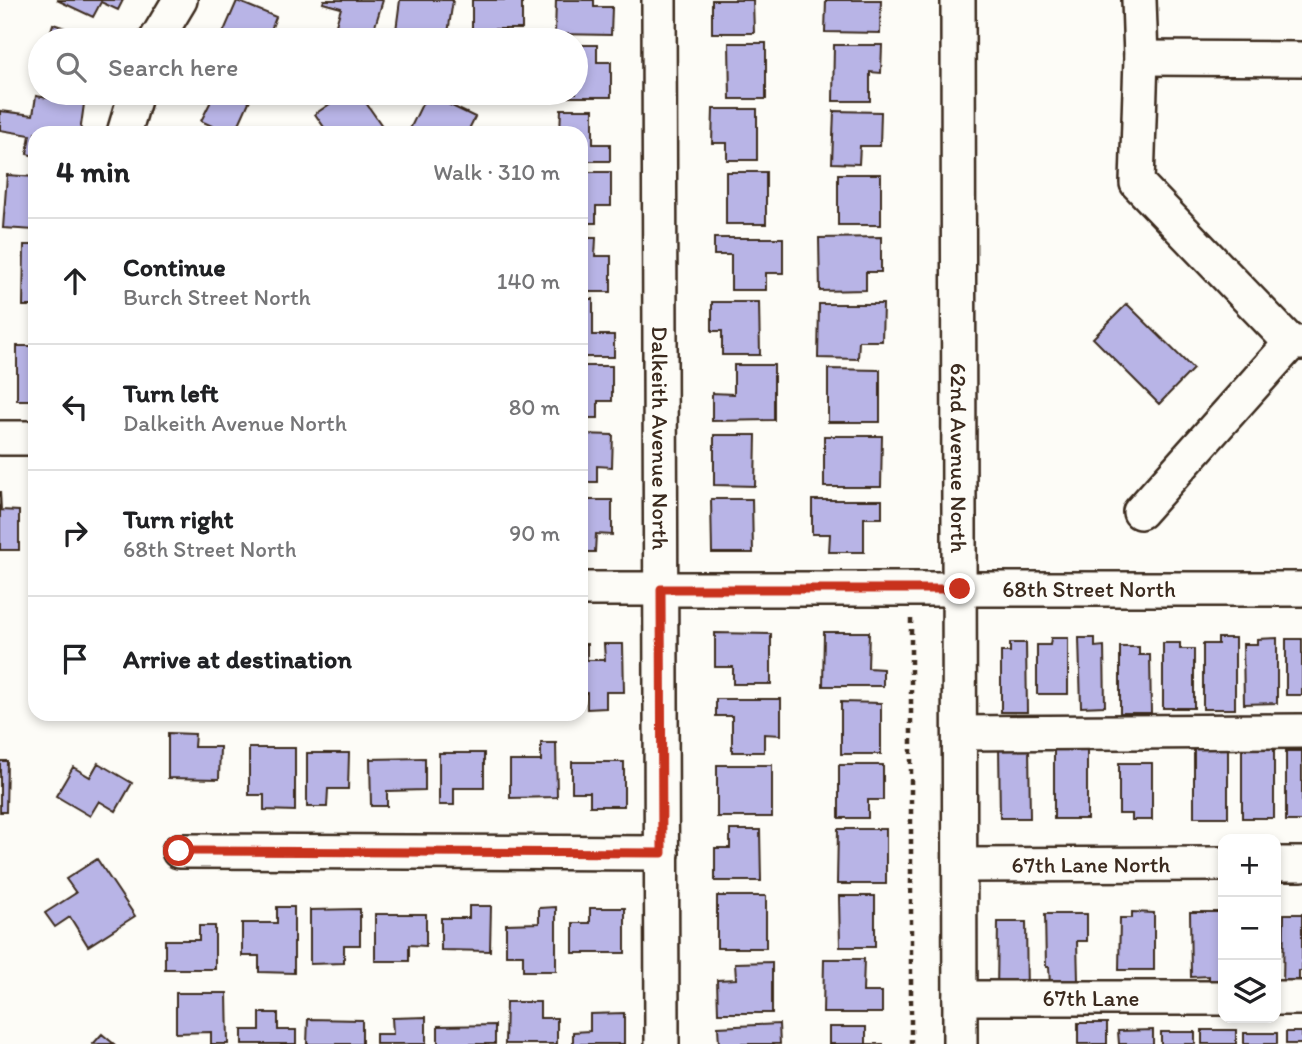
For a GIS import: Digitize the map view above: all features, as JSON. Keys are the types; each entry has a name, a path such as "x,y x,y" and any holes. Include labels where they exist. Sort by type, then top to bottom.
{"street":[{"path":"163,28 180,0"},
{"name":"Dalkeith Avenue North","path":"659,0 662,1044"},
{"name":"62nd Avenue North","path":"958,0 960,1044"},
{"path":"1139,0 1142,58 1137,183 1297,343 1140,512"},
{"path":"1142,58 1302,59"},
{"path":"126,126 132,105"},
{"path":"0,438 28,438"},
{"name":"68th Street North","path":"588,589 1302,589"},
{"path":"960,733 1301,731"},
{"path":"179,851 662,853"},
{"name":"67th Lane North","path":"960,865 1218,864"},
{"path":"1281,864 1302,864"},
{"name":"67th Lane","path":"960,998 1218,998"},
{"path":"1281,998 1302,998"}],"path":[{"path":"911,607 911,1044"}],"building":[{"path":"57,0 123,0 118,10 101,2 93,17"},
{"path":"324,0 383,0 374,28 346,28 336,25 341,8 323,3"},
{"path":"400,0 453,0 449,28 396,28"},
{"path":"472,0 522,0 522,28 472,28"},
{"path":"556,0 594,0 594,7 612,7 611,35 588,35 588,28 555,28"},
{"path":"712,0 753,0 754,33 712,33"},
{"path":"826,0 881,0 880,33 825,32"},
{"path":"237,1 276,17 272,28 225,28"},
{"path":"729,43 766,43 766,99 730,99"},
{"path":"588,45 597,45 597,62 611,62 611,97 588,97"},
{"path":"834,45 882,45 881,73 870,72 870,101 833,101"},
{"path":"35,105 84,105 81,126 28,126 28,135 0,130 0,111 33,115"},
{"path":"209,105 248,105 238,126 212,126 201,121"},
{"path":"328,105 367,105 382,126 323,126 315,114"},
{"path":"422,105 450,105 475,117 470,126 411,126"},
{"path":"561,109 593,109 593,144 610,144 610,161 588,161 588,126 560,126"},
{"path":"713,109 757,109 757,160 727,160 727,143 712,143"},
{"path":"834,111 881,112 880,146 860,146 859,164 832,163"},
{"path":"588,172 611,172 611,206 596,206 596,223 588,223"},
{"path":"726,172 766,172 766,224 726,224"},
{"path":"838,174 881,174 881,225 838,225"},
{"path":"7,175 28,176 28,230 3,228"},
{"path":"881,237 881,272 866,272 866,290 820,291 819,238"},
{"path":"588,238 596,238 595,256 611,256 611,292 588,292"},
{"path":"714,238 783,238 783,273 766,273 766,290 731,290 731,255 714,255"},
{"path":"24,245 28,245 28,306 23,306"},
{"path":"588,299 593,299 593,335 614,335 614,357 588,357"},
{"path":"712,302 759,302 760,355 722,355 722,331 712,331"},
{"path":"819,304 883,304 882,341 859,341 858,359 818,358"},
{"path":"1127,304 1193,369 1159,404 1093,338"},
{"path":"17,346 28,346 28,400 17,400"},
{"path":"734,365 774,365 774,420 712,421 712,393 734,394"},
{"path":"588,366 612,366 612,401 598,401 598,418 588,418"},
{"path":"828,369 880,370 880,422 828,422"},
{"path":"588,434 613,435 612,467 597,466 597,482 588,482"},
{"path":"714,435 756,435 755,486 714,485"},
{"path":"824,436 882,436 881,487 824,487"},
{"path":"0,491 1,510 19,511 19,550 0,550"},
{"path":"711,499 752,499 753,553 712,553"},
{"path":"588,500 612,500 612,535 596,534 595,552 588,552"},
{"path":"812,500 882,500 882,518 864,518 864,552 829,552 830,534 812,534"},
{"path":"824,632 869,632 868,668 883,669 883,686 823,686"},
{"path":"715,633 771,634 771,684 733,684 733,667 715,667"},
{"path":"1051,638 1068,638 1068,694 1037,694 1037,645 1050,645"},
{"path":"1079,638 1095,638 1095,647 1104,646 1105,706 1081,707"},
{"path":"1218,638 1235,638 1235,709 1203,709 1203,644 1218,644"},
{"path":"1277,638 1277,703 1244,704 1243,644 1257,644 1257,639"},
{"path":"1286,639 1302,639 1302,695 1286,695"},
{"path":"1010,643 1026,643 1027,712 1001,712 1001,652 1010,652"},
{"path":"1163,643 1180,643 1180,649 1194,649 1194,708 1163,708"},
{"path":"604,644 623,644 624,692 606,692 606,708 588,709 588,660 605,660"},
{"path":"1120,647 1139,647 1139,655 1150,655 1151,713 1120,713"},
{"path":"716,699 781,699 781,735 764,734 764,752 732,752 732,716 716,716"},
{"path":"841,702 881,703 881,754 841,754"},
{"path":"168,733 195,734 194,747 220,747 219,779 168,778"},
{"path":"541,743 556,743 557,797 510,798 510,761 541,761"},
{"path":"1054,743 1087,743 1087,819 1054,819"},
{"path":"1242,744 1274,744 1274,818 1242,818"},
{"path":"1194,745 1228,745 1228,817 1194,817"},
{"path":"999,746 1029,746 1030,818 1000,818"},
{"path":"249,748 295,748 295,811 264,810 264,795 249,795"},
{"path":"1286,751 1302,751 1302,821 1286,821"},
{"path":"307,753 349,753 348,789 328,789 327,807 307,807"},
{"path":"439,753 484,753 484,788 454,788 454,805 439,805"},
{"path":"425,758 425,790 387,791 387,806 371,806 370,759"},
{"path":"0,761 7,761 6,812 0,812"},
{"path":"572,762 624,762 624,806 590,806 590,792 572,792"},
{"path":"98,763 132,783 116,811 99,801 90,816 56,796 73,767 90,777"},
{"path":"1119,763 1152,763 1152,820 1132,820 1132,814 1119,814"},
{"path":"717,765 772,765 772,817 717,817"},
{"path":"839,765 883,765 883,800 868,800 868,818 839,818"},
{"path":"838,829 886,829 886,884 837,884"},
{"path":"730,830 760,830 761,881 715,881 715,848 730,848"},
{"path":"97,859 135,916 88,946 70,917 55,927 45,913 76,893 66,879"},
{"path":"717,896 766,896 766,948 717,948"},
{"path":"839,896 875,896 875,947 840,947"},
{"path":"469,906 491,906 490,951 441,950 441,918 469,918"},
{"path":"277,907 294,907 294,973 259,972 259,956 242,956 242,923 277,923"},
{"path":"556,907 556,971 523,971 523,955 506,955 506,924 539,923 539,908"},
{"path":"590,908 625,908 625,953 573,953 573,923 590,923"},
{"path":"360,909 360,945 344,945 344,963 310,964 310,910"},
{"path":"1132,912 1154,913 1154,970 1119,970 1120,918 1132,918"},
{"path":"1190,912 1218,912 1218,992 1209,992 1209,976 1191,977"},
{"path":"375,914 426,914 426,946 409,945 409,961 375,961"},
{"path":"1045,914 1087,914 1087,941 1077,941 1078,980 1066,980 1067,984 1050,985 1049,967 1046,967"},
{"path":"1284,914 1302,914 1302,971 1299,971 1299,990 1283,990"},
{"path":"998,922 1026,922 1027,994 997,993"},
{"path":"199,926 215,926 215,969 165,969 165,940 199,940"},
{"path":"824,959 864,959 863,992 882,992 882,1013 823,1013"},
{"path":"772,962 772,1013 718,1013 717,980 736,979 735,963"},
{"path":"176,993 227,993 228,1044 211,1044 211,1032 176,1033"},
{"path":"506,1002 540,1002 540,1018 557,1018 557,1044 505,1044"},
{"path":"260,1013 278,1013 278,1030 296,1030 296,1044 242,1044 242,1030 260,1030"},
{"path":"624,1013 624,1044 573,1044 573,1032 590,1031 590,1014"},
{"path":"426,1017 426,1044 376,1044 376,1034 393,1034 392,1018"},
{"path":"308,1019 362,1020 362,1044 307,1044"},
{"path":"1078,1023 1107,1023 1107,1044 1078,1044"},
{"path":"779,1024 780,1044 719,1044 718,1027"},
{"path":"495,1025 495,1044 438,1044 438,1026"},
{"path":"829,1027 866,1027 866,1044 829,1044"},
{"path":"1153,1030 1153,1044 1119,1044 1118,1031"},
{"path":"1202,1030 1236,1030 1236,1044 1202,1044"},
{"path":"1161,1032 1195,1032 1195,1044 1161,1044"},
{"path":"1286,1032 1302,1032 1302,1044 1286,1044"},
{"path":"1244,1033 1277,1033 1277,1044 1244,1044"},
{"path":"102,1034 114,1044 93,1044"}],"route":[{"path":"179,851 662,853 661,589 960,589"}]}
